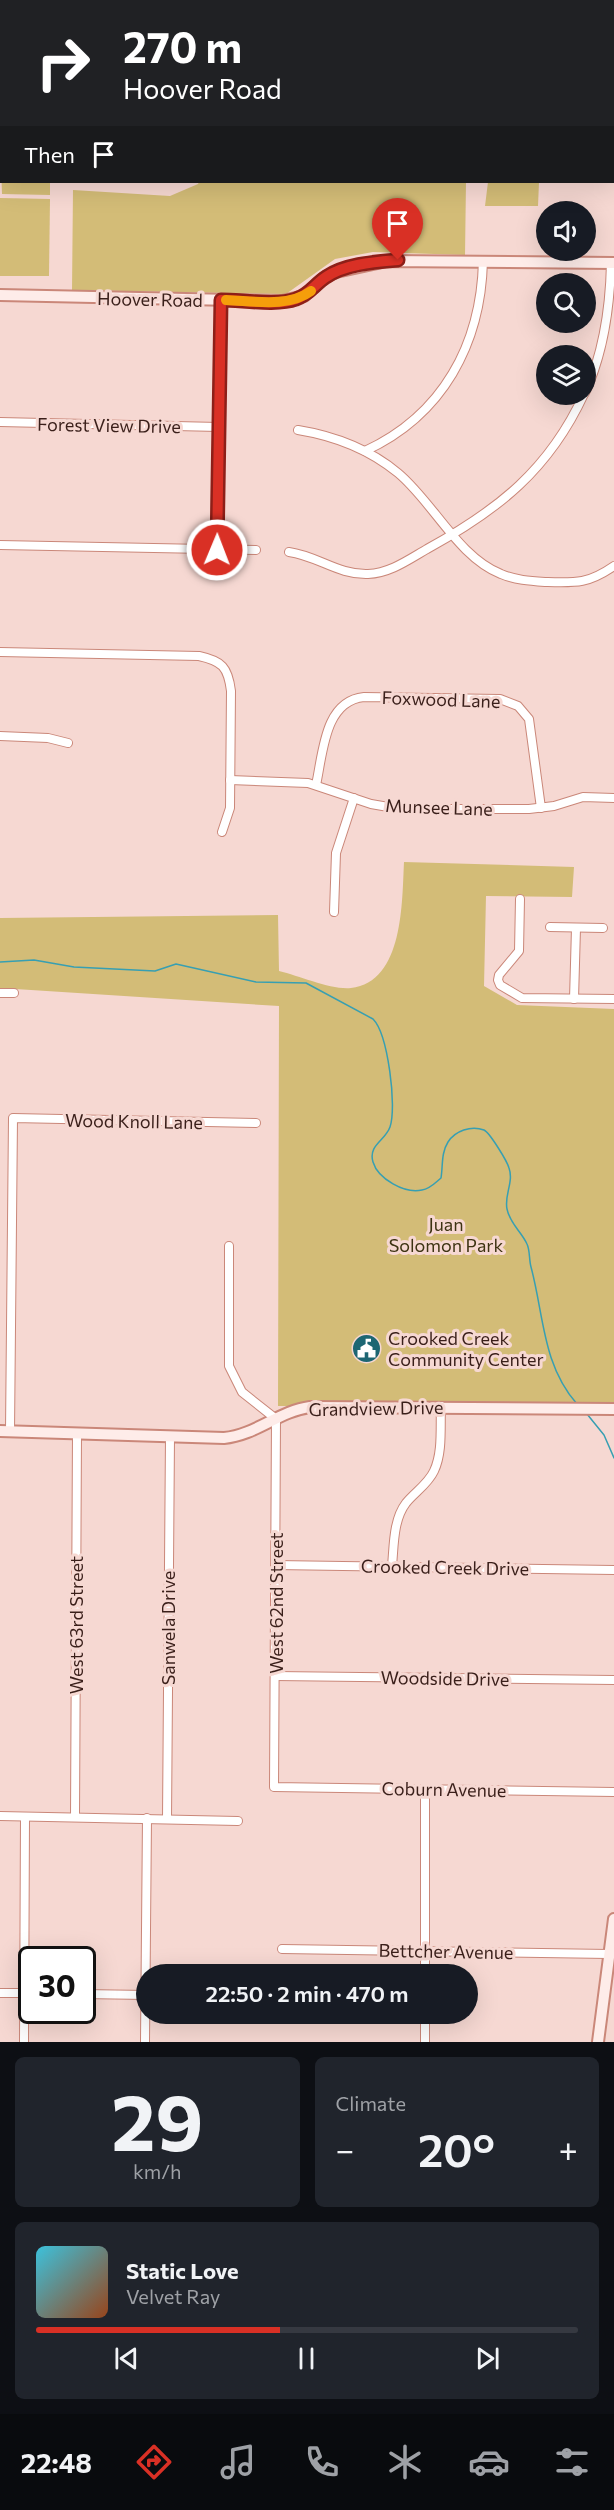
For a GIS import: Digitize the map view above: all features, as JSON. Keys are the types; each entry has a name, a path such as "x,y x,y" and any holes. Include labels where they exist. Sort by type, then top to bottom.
{"street":[{"name":"Hoover Road","path":"0,296 293,300 307,294 331,274 376,262 398,260 613,263"},
{"path":"365,451 392,437 409,424 447,383 462,357 476,322 482,289 483,261"},
{"path":"596,366 609,307 613,263"},
{"path":"217,550 221,300"},
{"path":"289,552 308,556 342,571 372,573 388,571 498,505 534,471 561,436 579,405"},
{"name":"Forest View Drive","path":"0,422 219,427"},
{"path":"298,430 335,438 365,451 388,465 411,485 480,563 497,573 517,579 581,583 595,578 614,566"},
{"path":"0,545 256,550"},
{"path":"0,652 199,657 211,659 223,665 229,675 231,691 230,808 222,832"},
{"name":"Foxwood Lane","path":"316,785 332,718 340,707 351,700 364,697 500,699 518,706 529,719 541,808"},
{"path":"0,736 48,738 68,743"},
{"name":"Munsee Lane","path":"230,780 293,781 316,785 379,806 400,808 541,808 584,797 614,798"},
{"path":"334,912 336,853 354,798"},
{"path":"520,899 519,951 499,975 499,983 519,998 614,999"},
{"path":"550,927 603,928"},
{"path":"574,999 576,928"},
{"path":"0,993 14,993"},
{"name":"Wood Knoll Lane","path":"5,1431 13,1118 256,1123"},
{"path":"229,1246 229,1366 242,1392 276,1419"},
{"name":"Grandview Drive","path":"5,1431 234,1437 292,1411 310,1407 614,1409"},
{"path":"392,1566 400,1514 405,1504 430,1478 437,1463 440,1448 441,1407"},
{"name":"West 62nd Street","path":"274,1787 276,1419"},
{"name":"West 63rd Street","path":"75,1817 77,1434"},
{"name":"Sanwela Drive","path":"167,1819 170,1437"},
{"name":"Crooked Creek Drive","path":"276,1565 614,1570"},
{"name":"Woodside Drive","path":"275,1676 614,1680"},
{"name":"Coburn Avenue","path":"274,1787 614,1792"},
{"path":"425,1789 425,1964"},
{"path":"0,1816 238,1821"},
{"path":"25,1816 27,1946"},
{"path":"146,1964 147,1818"},
{"path":"598,2042 614,1919"},
{"name":"Bettcher Avenue","path":"282,1949 609,1954"},
{"path":"0,1993 18,1993"},
{"path":"96,1994 136,1995"},
{"path":"24,2042 25,2024"},
{"path":"145,2024 145,2042"},
{"path":"425,2024 425,2042"}],"green space":[{"path":"2,183 50,183 50,195 2,194"},
{"path":"466,183 465,255 373,252 335,259 286,294 72,290 73,190 170,196 198,184"},
{"path":"488,183 539,183 536,206 485,206"},
{"path":"0,198 50,199 49,276 0,276"},
{"name":"Juan Solomon Park","path":"404,862 574,867 572,897 486,896 484,986 517,1005 614,1009 614,1405 278,1406 279,1006 0,988 0,918 278,915 279,971 325,985 351,988 368,982 381,971 391,956 400,917"}],"waterway":[{"path":"0,962 34,960 74,967 155,971 176,964 256,982 306,983 373,1019 383,1039 392,1088 390,1127 373,1151 373,1162 376,1168 393,1184 408,1190 425,1189 441,1178 444,1151 448,1142 455,1135 474,1128 484,1130 490,1136 509,1168 507,1209 528,1246 550,1356 566,1389 577,1404"},
{"path":"587,1414 604,1435 614,1458"}],"slow traffic":[{"path":"226,300 287,301 304,296 311,291"}],"place":[{"name":"Crooked Creek Community Center","path":"367,1348"}],"route":[{"path":"217,550 221,300 282,302 293,300 307,294 336,272 364,264 398,260"}]}
